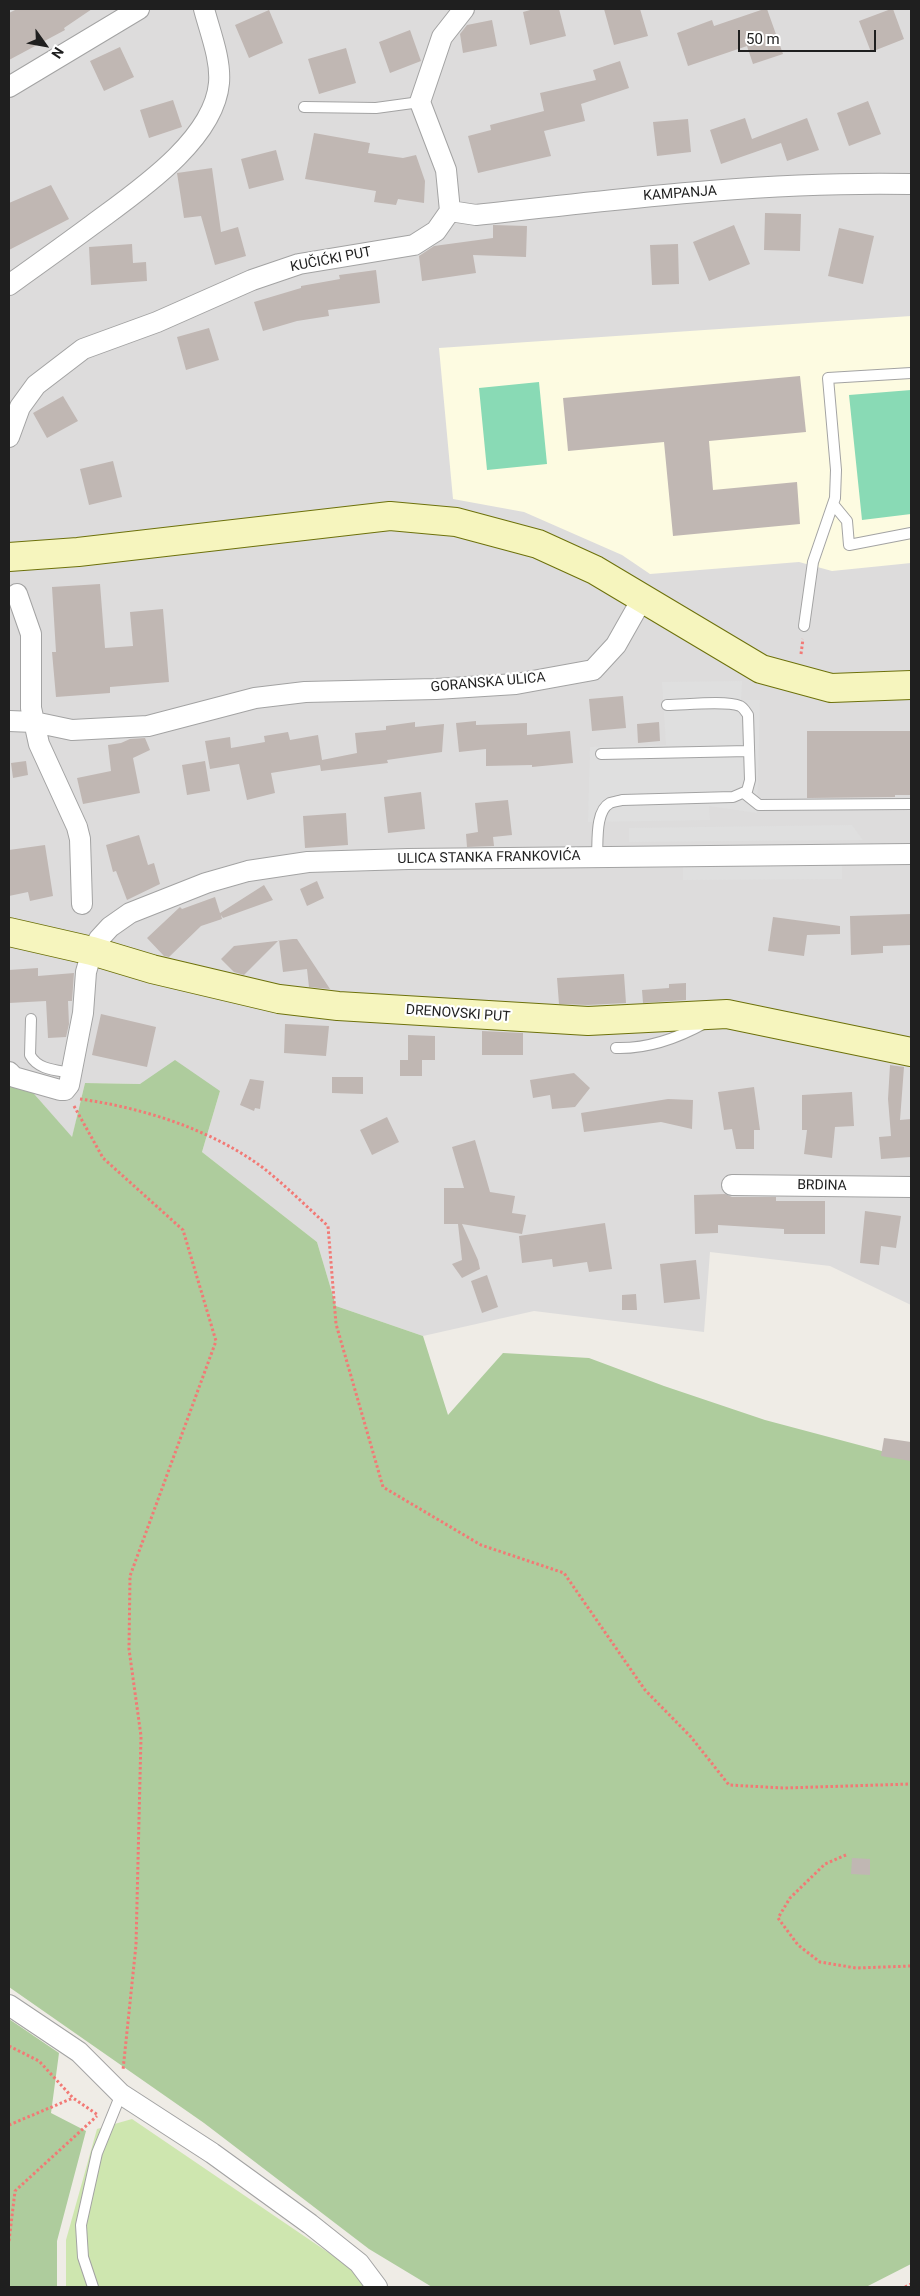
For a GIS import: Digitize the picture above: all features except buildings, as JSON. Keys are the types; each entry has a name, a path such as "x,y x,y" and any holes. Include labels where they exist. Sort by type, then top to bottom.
{"street":[{"path":"9,87 139,9"},
{"path":"9,285 145,186 197,134 208,117 219,84 219,66 204,9"},
{"path":"450,211 446,170 420,102 442,37 464,9"},
{"name":"KAMPANJA","path":"450,211 476,215 654,196 854,183 911,184"},
{"name":"KUČIĆKI PUT","path":"9,437 20,407 36,385 83,349 157,322 252,280 299,264 414,245 436,231 450,211"},
{"path":"9,557 78,552 390,516 456,522 538,544 595,570 761,669 831,688 911,685"},
{"path":"17,594 31,634 31,708 39,744 77,827 80,840 82,904"},
{"name":"GORANSKA ULICA","path":"9,721 34,722 72,730 148,726 255,698 305,692 436,689 516,684 593,670 616,645 642,599"},
{"name":"ULICA STANKA FRANKOVIĆA","path":"92,951 98,939 110,927 130,913 206,883 264,868 308,862 597,856 911,854"},
{"name":"DRENOVSKI PUT","path":"9,932 92,951 152,970 279,999 338,1006 588,1021 722,1014 911,1052"},
{"path":"9,1072 14,1077 60,1090 69,1087 83,1013 86,972 92,951"},
{"name":"BRDINA","path":"732,1185 911,1187"},
{"path":"9,2005 79,2052 121,2094 212,2152 310,2224 359,2263 377,2287"}],"lane":[{"path":"304,107 376,108 420,102"},
{"path":"804,626 813,562 833,504 836,470 828,378 911,373"},
{"path":"833,504 846,522 849,545 911,533"},
{"path":"597,856 600,820 602,813 610,803 622,800 733,797 747,791 750,780 748,715 744,708 738,705 667,705"},
{"path":"600,754 749,751"},
{"path":"744,793 759,805 911,804"},
{"path":"616,1048 652,1045 692,1030 722,1014"},
{"path":"31,1019 30,1055 33,1060 69,1087"},
{"path":"93,2287 83,2257 81,2225 97,2153 121,2094"}],"path":[{"path":"69,1087 98,1102 166,1119 217,1140 262,1167 328,1226 336,1324 383,1487 481,1545 564,1573 645,1690 692,1737 729,1785 784,1788 911,1784"},
{"path":"9,2241 15,2191 121,2094 136,1945 141,1736 129,1649 130,1576 216,1341 183,1230 103,1158 69,1087"},
{"path":"846,1855 825,1864 790,1898 778,1918 798,1945 820,1962 856,1968 911,1966"},
{"path":"9,2046 39,2061 73,2098 98,2115"},
{"path":"9,2125 73,2098"},
{"path":"905,2287 911,2284"}],"shaded area":[{"path":"9,9 911,9 911,1305 830,1266 710,1252 704,1332 534,1311 423,1336 336,1306 317,1242 202,1152 220,1091 140,1084 85,1083 72,1138 28,1087 9,1084"},
{"path":"911,316 911,563 832,571 799,562 650,574 622,555 524,512 453,499 439,348"},
{"path":"742,681 741,700 760,700 757,813 709,806 710,820 588,822 590,747 666,745 662,682"},
{"path":"852,825 863,840 629,842 629,828"},
{"path":"683,865 842,865 842,879 683,880"}],"green space":[{"path":"539,382 547,464 487,470 479,388"},
{"path":"911,390 911,514 862,520 849,395"},
{"path":"175,1060 220,1091 202,1152 317,1242 336,1306 423,1336 448,1415 503,1353 589,1358 765,1420 889,1453 911,1455 911,2264 866,2287 432,2287 369,2249 204,2123 9,1987 9,1084 28,1087 72,1137 85,1083 140,1084"},
{"path":"9,2019 59,2053 51,2113 86,2131 57,2241 57,2287 9,2287"},
{"path":"132,2119 379,2287 66,2287 66,2240 97,2129"}]}
